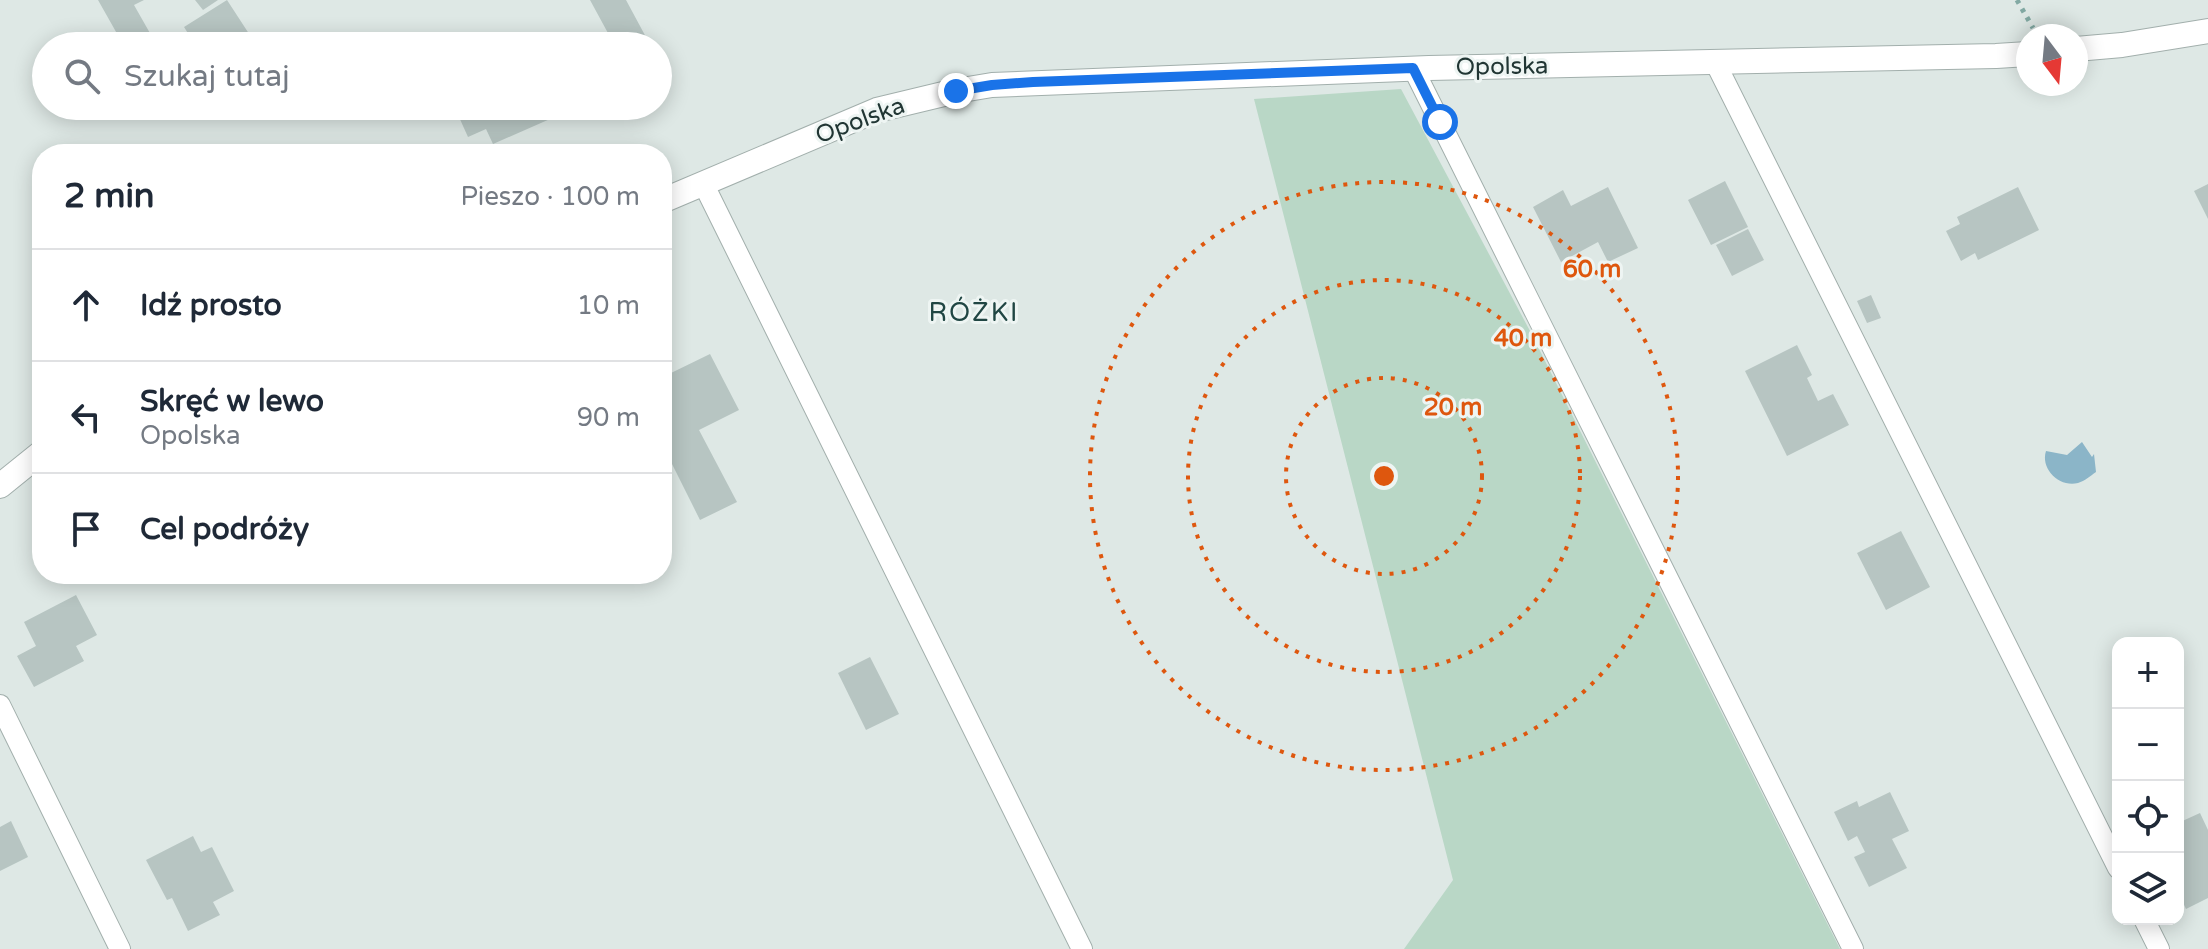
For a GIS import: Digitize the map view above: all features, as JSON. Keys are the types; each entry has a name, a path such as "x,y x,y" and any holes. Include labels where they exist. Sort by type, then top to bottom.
{"street":[{"path":"2088,48 2208,31"},
{"name":"Opolska","path":"672,197 877,110 992,85 1413,68 2016,55"},
{"path":"0,486 32,460"}],"lane":[{"path":"1715,62 2112,856"},
{"path":"1413,68 1853,949"},
{"path":"703,183 1082,949"},
{"path":"0,705 120,949"},
{"path":"2147,925 2159,949"}],"path":[{"path":"2017,0 2030,24"}],"green space":[{"path":"1401,89 1530,331 1840,949 1404,949 1453,880 1254,99"}],"water":[{"path":"2082,442 2092,457 2094,454 2096,472 2078,483 2058,480 2046,464 2046,451 2067,455"}],"building":[{"path":"98,0 144,0 134,5 149,32 116,32"},
{"path":"195,0 218,0 203,10"},
{"path":"227,0 248,32 187,32 184,27"},
{"path":"590,0 626,0 643,32 607,32"},
{"path":"460,120 548,120 493,144 486,129 468,137"},
{"path":"1725,181 1748,227 1711,245 1688,200"},
{"path":"2208,184 2208,219 2194,191"},
{"path":"1608,187 1638,248 1608,262 1598,242 1561,262 1533,207 1563,190 1571,206"},
{"path":"2018,187 2039,230 1978,260 1975,253 1961,261 1946,231 1960,224 1957,217"},
{"path":"1748,229 1764,260 1732,276 1716,245"},
{"path":"1871,295 1881,318 1867,323 1857,301"},
{"path":"1797,345 1812,375 1807,378 1818,401 1833,394 1849,425 1787,456 1745,371"},
{"path":"710,354 739,410 699,430 737,502 700,520 672,464 672,373"},
{"path":"1901,531 1930,587 1886,610 1857,553"},
{"path":"76,595 97,635 76,646 84,661 34,687 17,656 36,646 24,622"},
{"path":"870,657 899,714 866,730 838,673"},
{"path":"1890,792 1909,831 1892,839 1907,868 1869,887 1854,857 1865,852 1857,836 1848,841 1834,812 1857,801 1859,807"},
{"path":"2200,813 2208,830 2208,898 2186,909 2184,905 2184,820"},
{"path":"11,821 28,857 0,871 0,827"},
{"path":"193,836 201,852 212,847 234,891 213,902 220,915 188,931 172,898 167,900 146,860"}],"district":[{"name":"RÓŻKI","path":"974,312"}],"route":[{"path":"956,91 1033,82 1413,68 1440,122"}]}
